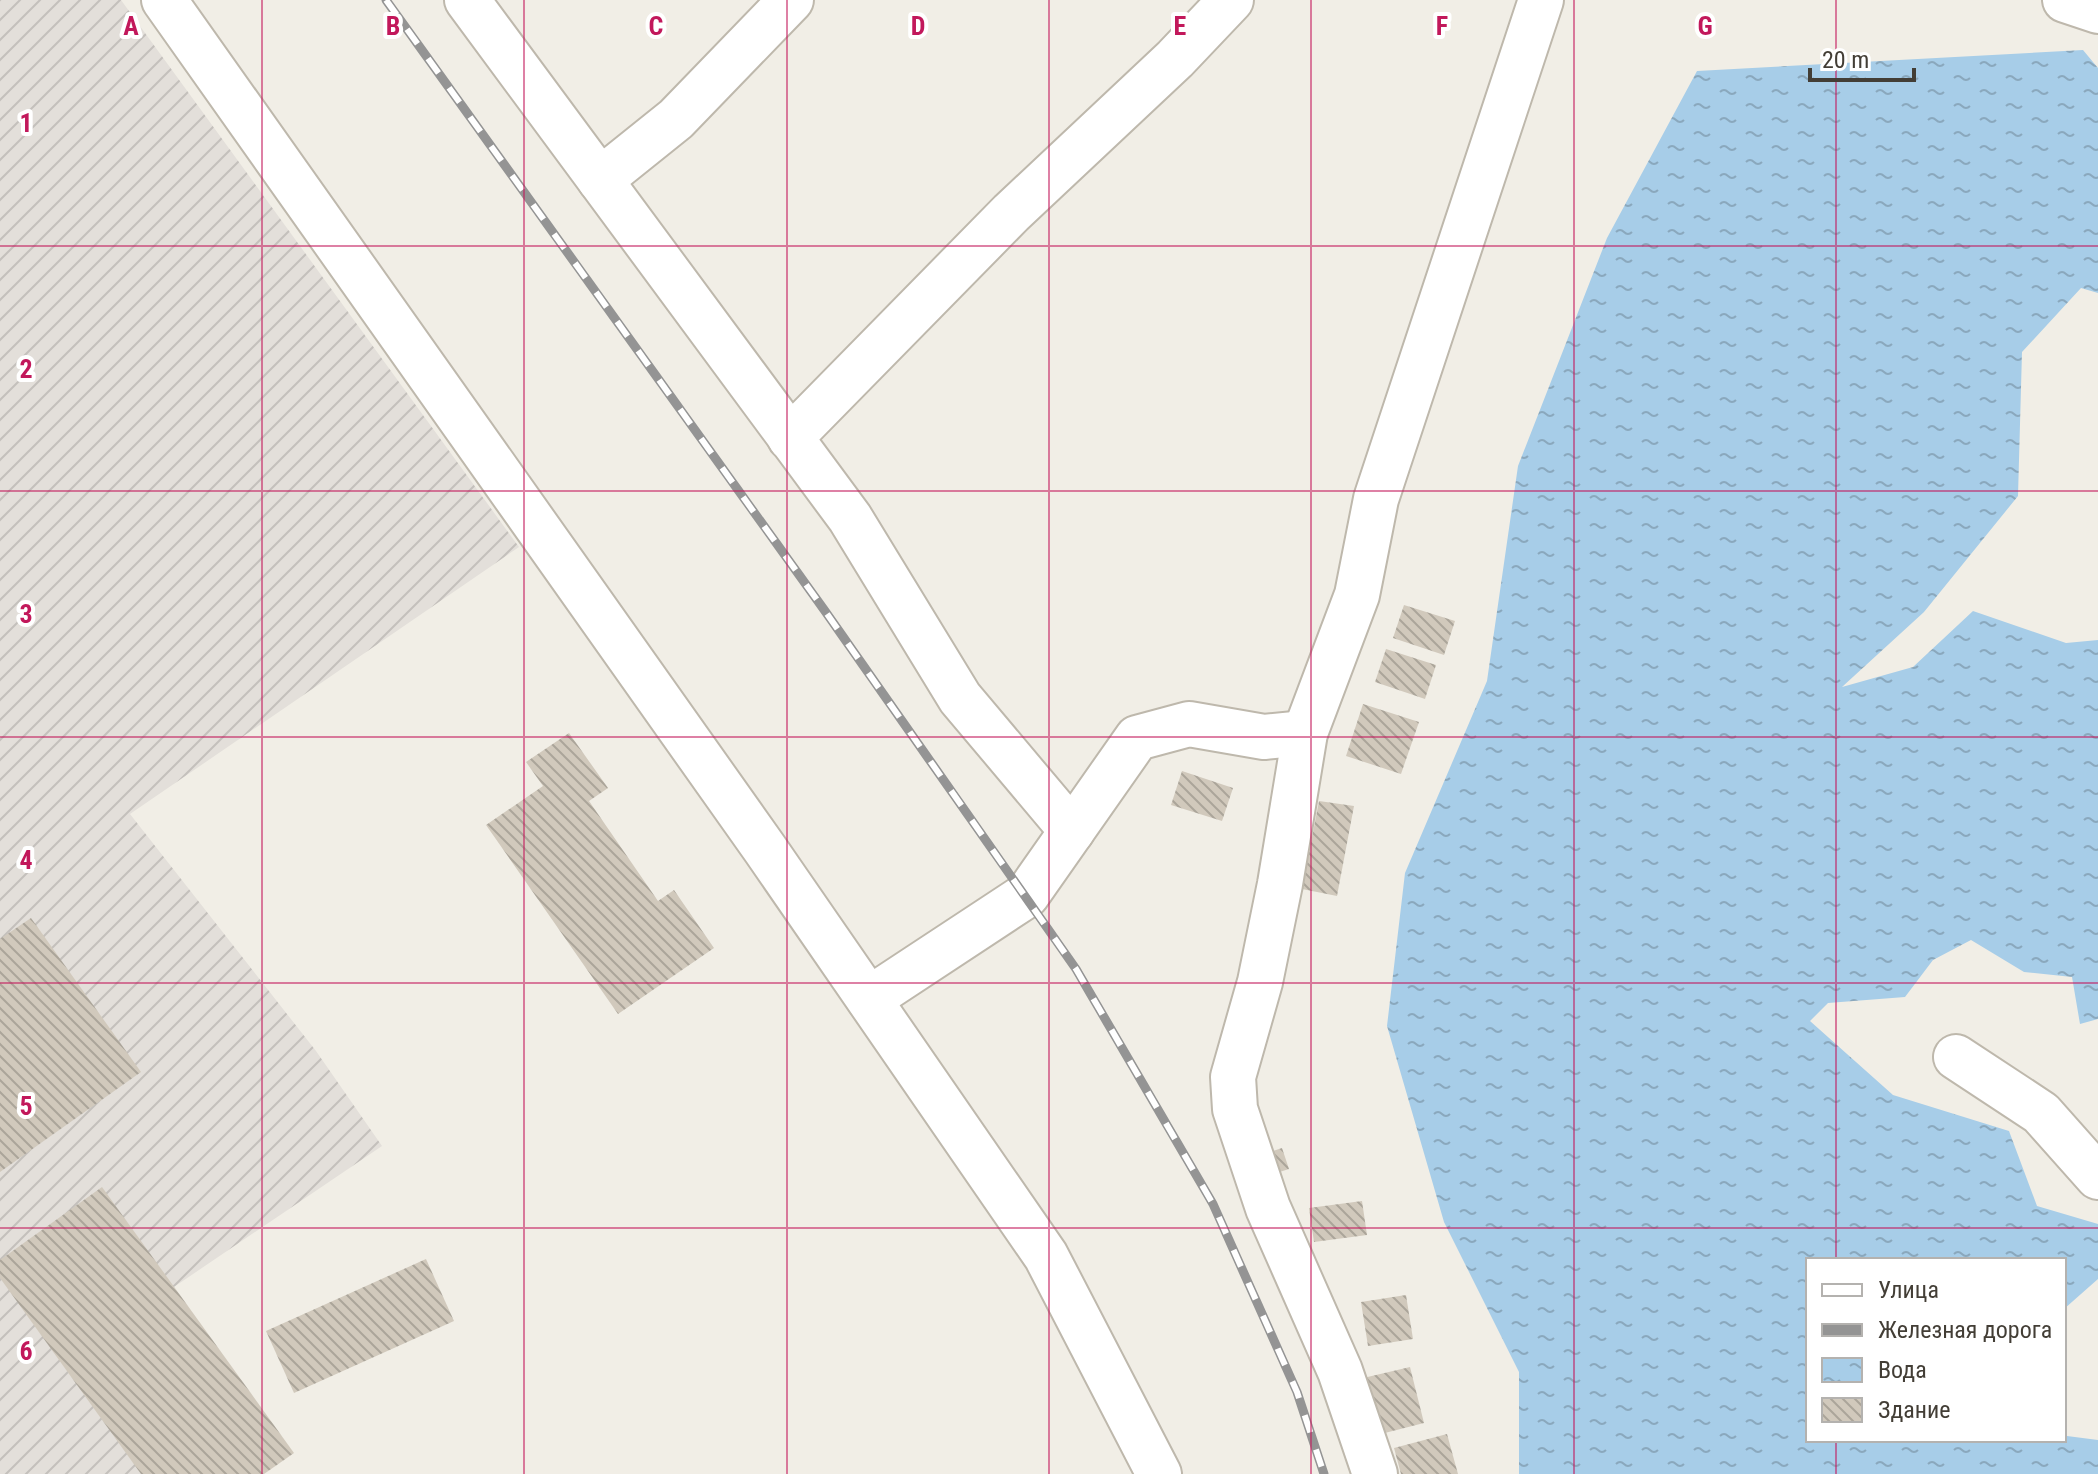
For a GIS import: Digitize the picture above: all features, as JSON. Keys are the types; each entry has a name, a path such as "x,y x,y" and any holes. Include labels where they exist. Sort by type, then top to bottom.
{"street":[{"path":"164,0 765,849 1046,1256 1159,1474"},
{"path":"467,0 850,518 960,698 1072,831"},
{"path":"600,180 676,119 791,0"},
{"path":"790,438 1011,213 1175,59 1231,0"},
{"path":"1375,1474 1340,1371 1268,1208 1235,1109 1233,1077 1263,968 1305,733 1357,595 1376,499 1541,0"},
{"path":"2065,0 2098,11"},
{"path":"869,999 1027,895 1137,738 1189,724 1264,737 1305,733"},
{"path":"1956,1057 2041,1113 2098,1177"}],"shaded area":[{"path":"0,0 121,0 519,547 130,814 316,1051 382,1146 168,1291 242,1474 0,1474"}],"water":[{"path":"2083,50 2098,68 2098,293 2081,288 2022,352 2018,496 1924,612 1842,687 1913,667 1973,611 2066,643 2098,640 2098,1019 2080,1024 2072,977 2024,972 1971,940 1933,960 1905,997 1828,1003 1810,1021 1893,1095 2009,1131 2037,1206 2098,1224 2098,1279 2066,1307 2066,1258 1806,1258 1806,1442 2066,1442 2066,1435 2098,1440 2098,1474 1519,1474 1519,1372 1444,1222 1387,1026 1405,873 1487,681 1518,466 1607,238 1697,71"}],"building":[{"path":"1404,605 1455,621 1444,655 1393,638"},
{"path":"1386,649 1436,665 1425,699 1375,682"},
{"path":"1363,704 1419,722 1401,774 1346,756"},
{"path":"569,733 608,788 589,801 658,901 674,890 714,948 618,1014 486,825 543,786 526,762"},
{"path":"1182,771 1233,788 1222,821 1171,805"},
{"path":"1319,801 1354,806 1337,896 1302,889"},
{"path":"31,918 141,1072 0,1172 0,939"},
{"path":"1282,1148 1289,1169 1267,1176 1261,1155"},
{"path":"102,1187 294,1453 264,1474 141,1474 0,1278 0,1260"},
{"path":"1362,1201 1367,1235 1314,1242 1309,1208"},
{"path":"426,1259 454,1321 294,1393 266,1331"},
{"path":"1406,1295 1413,1339 1368,1346 1361,1302"},
{"path":"1410,1367 1424,1423 1373,1436 1359,1379"},
{"path":"1447,1434 1458,1474 1401,1474 1394,1448"}],"railway":[{"path":"386,0 825,611 1076,969 1213,1204 1297,1392 1324,1474"}]}
